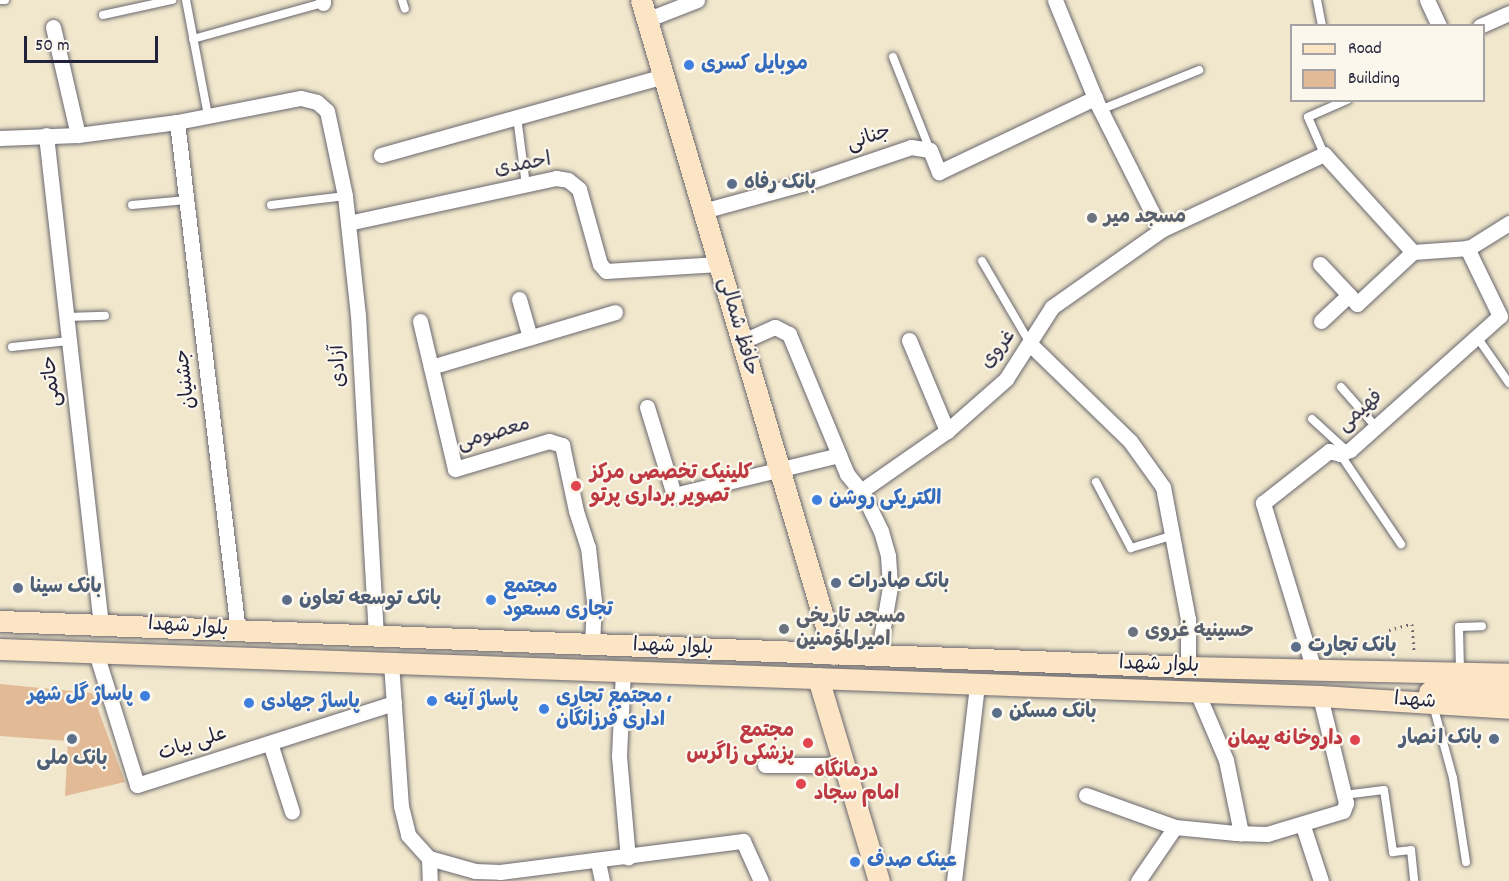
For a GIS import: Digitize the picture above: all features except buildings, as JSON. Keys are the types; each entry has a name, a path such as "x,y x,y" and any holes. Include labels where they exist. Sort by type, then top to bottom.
{"main road":[{"name":"حافظ شمالی","path":"644,10 834,654"},
{"name":"بلوار شهدا","path":"0,621 101,623 238,631 376,634 878,656 1347,670"},
{"name":"بلوار شهدا","path":"0,649 1320,696"},
{"path":"834,654 818,678 879,881"},
{"path":"1347,670 1440,697"},
{"name":"شهدا","path":"1347,670 1509,674"},
{"path":"1320,696 1440,697 1509,692"},
{"name":"شهدا","path":"1440,697 1509,708"}],"street":[{"path":"644,10 697,0"},
{"path":"1055,0 1098,104 1161,230 1324,154 1413,252"},
{"path":"1427,0 1438,24"},
{"path":"1484,24 1509,13"},
{"path":"53,27 78,135"},
{"path":"381,155 663,76"},
{"name":"آزادی","path":"208,115 282,100 317,102 327,111 345,196 358,315 376,634"},
{"path":"930,150 939,172 1098,104"},
{"path":"0,138 78,135 177,122 208,115"},
{"name":"جشنیان","path":"177,122 238,631"},
{"name":"حاتمی","path":"46,135 101,623"},
{"name":"جنانی","path":"703,211 802,184 911,147 930,150"},
{"name":"احمدی","path":"348,223 556,178 568,180 579,189 600,264 606,271 718,264"},
{"path":"1320,264 1357,304 1413,252 1467,248 1509,224"},
{"name":"غروی","path":"861,491 947,431 1006,379 1031,345 1052,307 1161,230"},
{"name":"فهیمی","path":"1314,670 1263,503 1329,451 1343,452 1376,427 1500,316 1467,248"},
{"path":"1321,321 1349,296"},
{"path":"519,299 530,337"},
{"path":"431,367 615,312"},
{"name":"معصومی","path":"420,321 455,469 549,441 562,445 576,511 588,547 594,601 592,645"},
{"path":"741,342 775,327 789,334 847,474 861,491 881,531 888,556 890,587 878,656"},
{"path":"909,340 947,431"},
{"path":"1031,345 1130,441 1156,473 1163,487 1188,619 1188,667"},
{"path":"647,407 674,495 839,455"},
{"name":"علی بیات","path":"96,653 137,785 394,703"},
{"path":"391,663 401,806 408,835 429,858 498,876 743,841 761,881"},
{"path":"623,671 619,756 628,858"},
{"path":"954,881 977,684"},
{"path":"1197,692 1226,760 1241,833"},
{"path":"1086,795 1175,827 1241,833 1267,834 1303,826 1343,812 1344,795 1320,696"},
{"path":"270,743 292,812"},
{"path":"765,765 844,765"},
{"path":"1303,826 1321,881"},
{"path":"1138,881 1175,827"},
{"path":"429,858 430,881"},
{"path":"598,862 602,881"}],"lane":[{"path":"0,0 5,0"},
{"path":"103,15 172,0"},
{"path":"186,0 208,115"},
{"path":"402,0 405,9"},
{"path":"1317,0 1322,24"},
{"path":"193,39 323,2"},
{"path":"893,57 930,150"},
{"path":"1098,104 1198,70"},
{"path":"1324,154 1308,117 1342,102"},
{"path":"518,117 526,186"},
{"path":"271,205 345,196"},
{"path":"132,205 187,200"},
{"path":"982,261 1031,345"},
{"path":"67,317 105,316"},
{"path":"1477,337 1509,383"},
{"path":"12,347 69,341"},
{"path":"1341,387 1376,427"},
{"path":"1312,419 1343,452 1401,544"},
{"path":"1096,482 1131,548 1171,536"},
{"path":"1460,673 1459,627 1482,626"},
{"path":"1440,697 1466,862"},
{"path":"1344,795 1384,790 1393,852 1411,850 1414,881"}],"path":[{"path":"1389,630 1412,624 1414,672"}],"place":[{"name":"موبایل کسری","path":"689,65"},
{"name":"بانک رفاه","path":"732,184"},
{"name":"مسجد میر","path":"1092,218"},
{"name":"کلینیک تخصصی مرکز تصویر برداری پرتو","path":"576,486"},
{"name":"الکتریکی روشن","path":"817,500"},
{"name":"بانک صادرات","path":"836,583"},
{"name":"بانک سینا","path":"18,588"},
{"name":"بانک توسعه تعاون","path":"287,600"},
{"name":"مجتمع تجاری مسعود","path":"491,600"},
{"name":"مسجد تاریخی امیرالمؤمنین","path":"784,629"},
{"name":"حسینیه غروی","path":"1133,632"},
{"name":"بانک تجارت","path":"1296,647"},
{"name":"پاساژ گل شهر","path":"145,696"},
{"name":"پاساژ آینه","path":"432,701"},
{"name":"پاساژ جهادی","path":"249,703"},
{"name":"مجتمع تجاری ، اداری فرزانگان","path":"544,709"},
{"name":"بانک مسکن","path":"997,713"},
{"name":"بانک ملی","path":"72,739"},
{"name":"بانک انصار","path":"1494,739"},
{"name":"داروخانه پیمان","path":"1355,740"},
{"name":"مجتمع پزشکی زاگرس","path":"808,743"},
{"name":"درمانگاه امام سجاد","path":"801,784"},
{"name":"عینک صدف","path":"855,862"}]}
